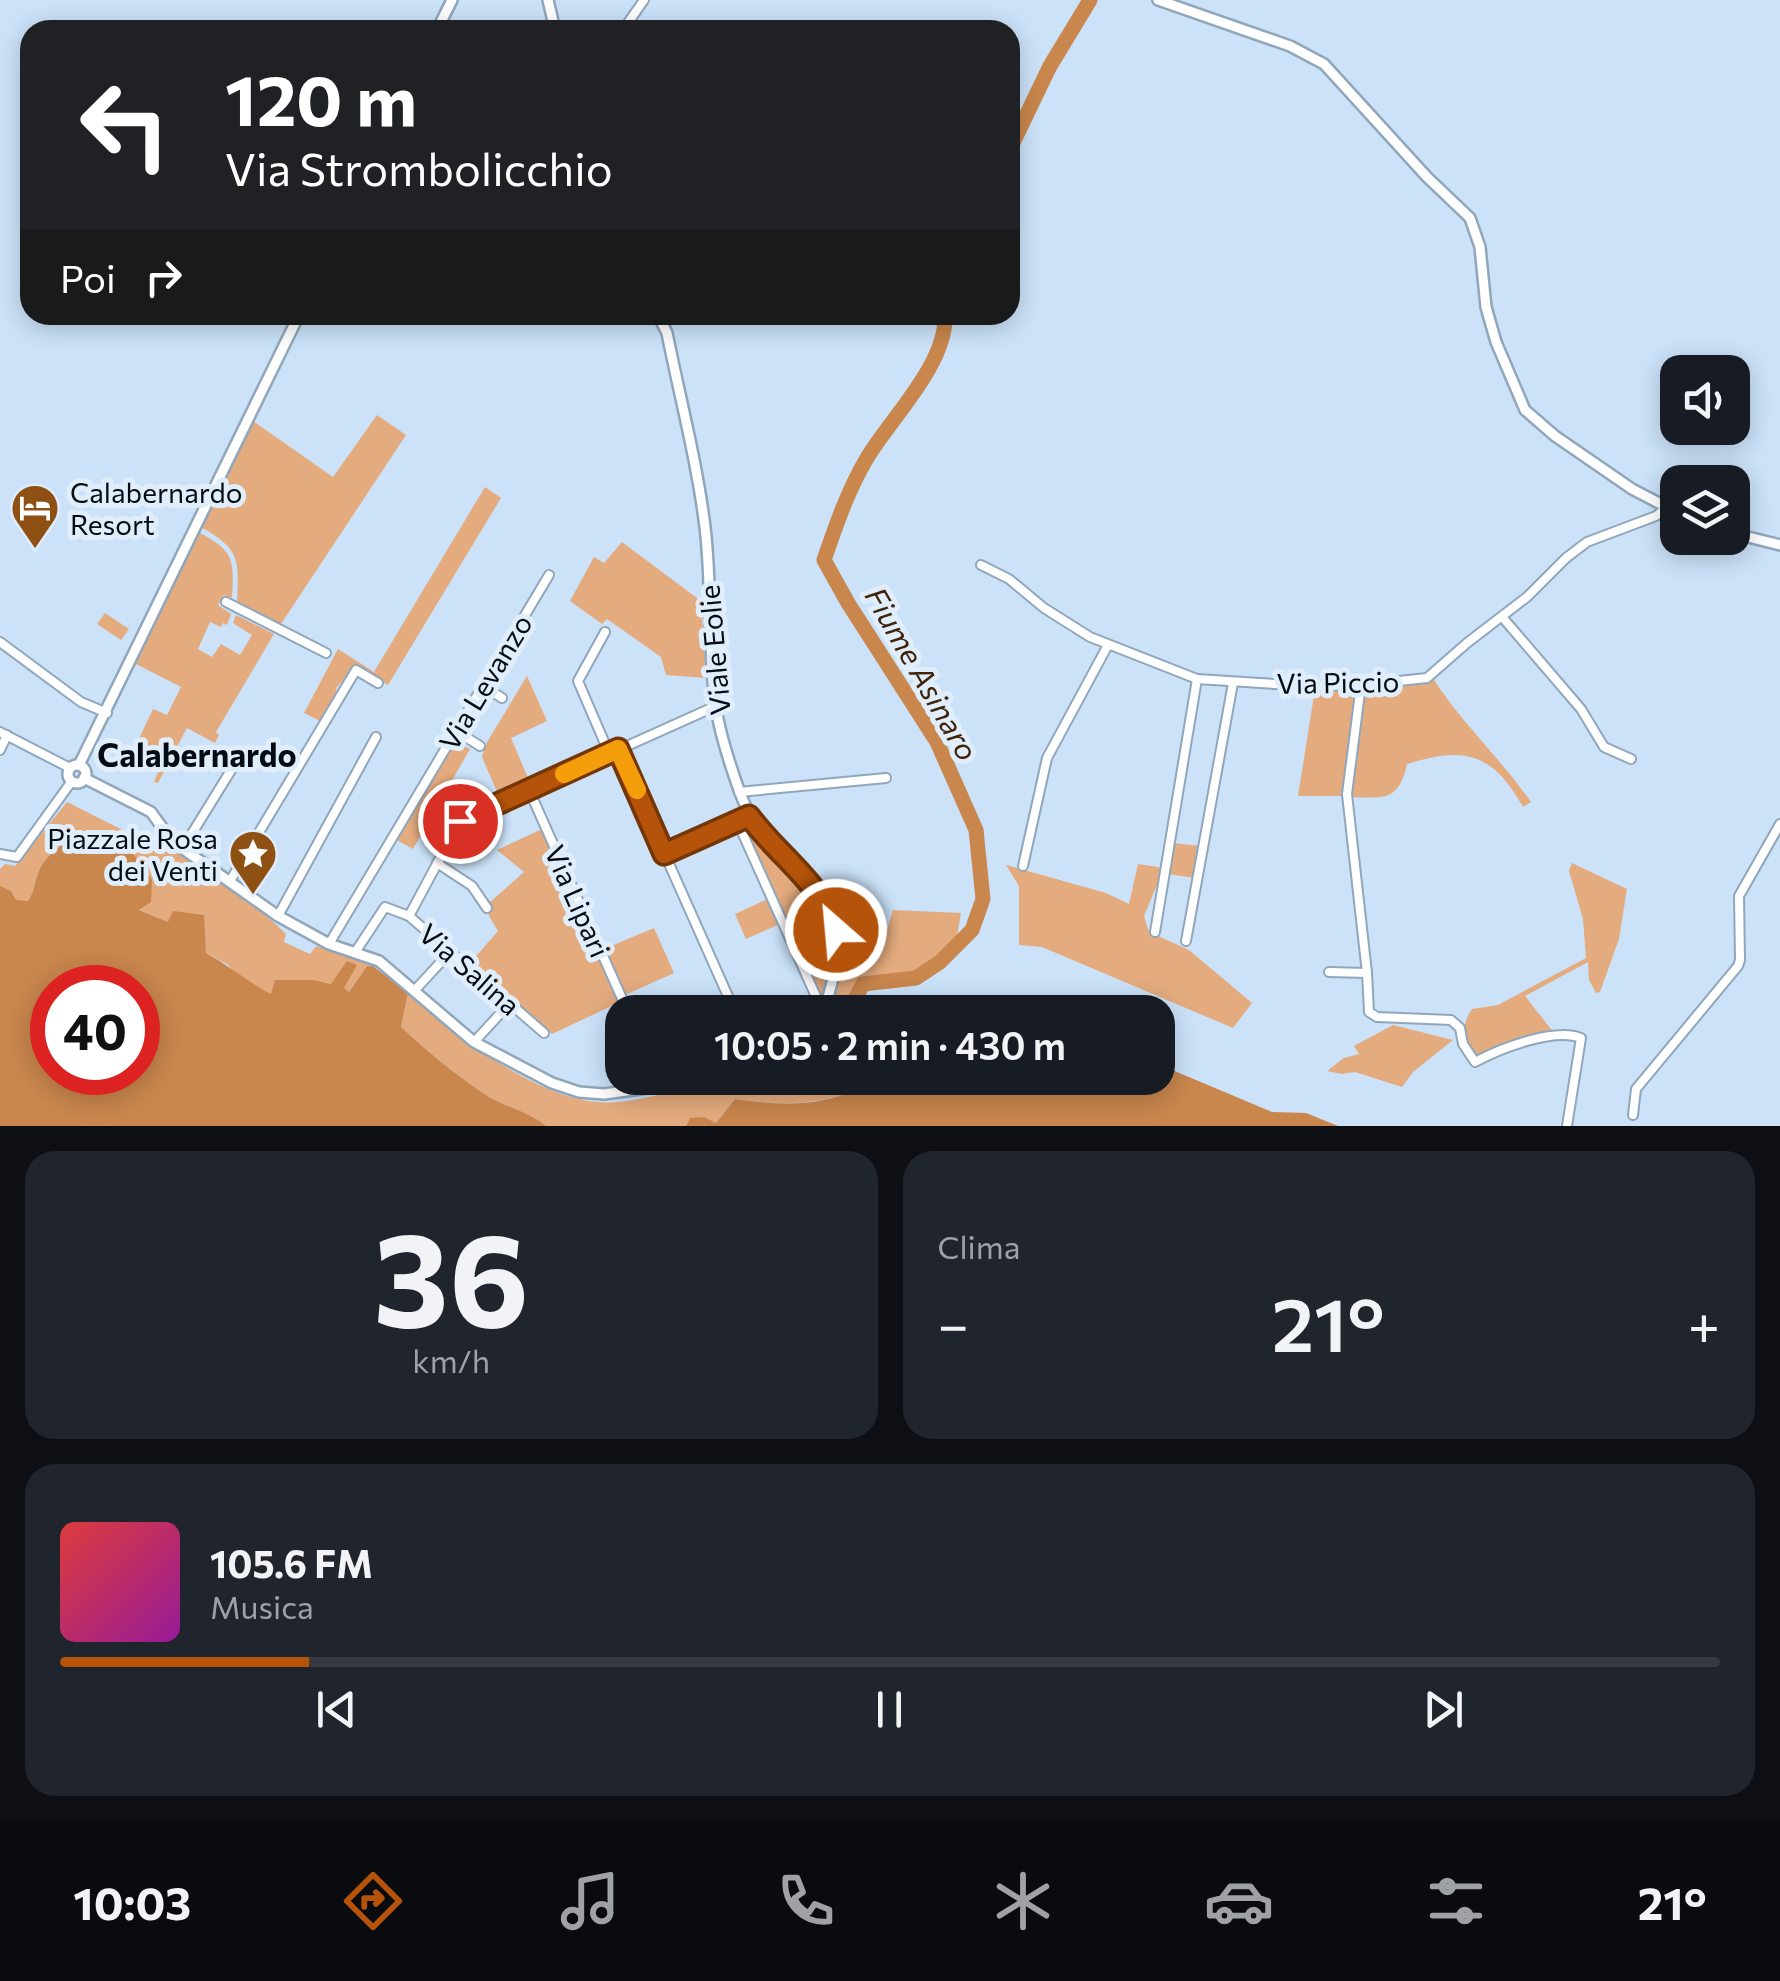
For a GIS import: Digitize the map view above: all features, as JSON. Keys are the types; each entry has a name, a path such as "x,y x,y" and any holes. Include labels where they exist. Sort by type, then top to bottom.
{"street":[{"path":"1158,0 1290,46 1324,64 1470,218 1480,247 1486,307 1496,342 1525,410 1555,436 1660,504"},
{"path":"84,778 72,781 68,776 70,765 87,754 294,325"},
{"name":"Viale Eolie","path":"663,325 703,516 716,706 749,816 762,835 817,888 831,914 838,948 827,995"},
{"name":"Via Piccio","path":"981,565 1009,579 1071,626 1108,645 1197,679 1362,686 1427,678 1466,642 1504,618 1587,542 1660,513"},
{"path":"1750,538 1780,545"},
{"name":"Via Levanzo","path":"329,944 549,575"},
{"path":"226,602 326,654"},
{"path":"1504,618 1581,709 1604,747 1631,759"},
{"path":"605,632 578,681 728,995"},
{"path":"0,642 80,702 107,713"},
{"path":"1023,866 1047,758 1108,645"},
{"path":"232,878 356,670 378,684"},
{"path":"1156,932 1197,679"},
{"path":"1186,941 1233,683"},
{"path":"482,686 502,698"},
{"path":"1362,686 1348,794 1369,1012 1377,1017 1451,1020 1460,1028 1463,1044 1475,1062 1526,1042 1572,1034 1581,1038 1568,1126"},
{"path":"409,916 460,821 716,706"},
{"path":"456,731 480,746"},
{"path":"0,750 4,734 85,772 84,778"},
{"path":"280,913 376,737"},
{"path":"184,846 240,754"},
{"path":"84,778 152,812 172,841 329,944 379,961 474,1042 552,1082 580,1092 605,1094"},
{"path":"740,792 886,778"},
{"path":"0,854 17,857 72,781"},
{"name":"Via Lipari","path":"529,790 620,995"},
{"path":"664,854 749,816"},
{"path":"737,822 815,995"},
{"path":"1633,1115 1635,1091 1738,966 1739,896 1780,824"},
{"path":"438,864 472,886 486,908"},
{"name":"Via Salina","path":"356,951 386,908 409,916 544,1033"},
{"path":"414,990 451,950"},
{"path":"1329,972 1367,973"},
{"path":"474,1042 510,1003"}],"shaded area":[{"path":"377,415 406,435 281,624 237,601 234,556 223,542 201,527 253,421 333,477"},
{"path":"485,487 501,498 388,685 356,667 336,688 337,697 322,722 304,713 338,649 374,672"},
{"path":"198,532 226,551 233,574 232,598 224,595 218,605 231,614 227,625 223,623 221,627 210,622 198,649 212,657 221,644 240,655 252,635 233,623 236,615 274,634 216,732 219,735 215,743 187,728 158,783 154,782 161,765 132,753 153,709 167,715 181,687 136,664"},
{"path":"622,542 701,601 706,678 666,675 661,657 607,619 602,624 570,601 594,557 604,563"},
{"path":"105,613 129,629 121,640 97,624"},
{"path":"527,676 547,721 511,738 531,785 500,799 482,757"},
{"path":"1433,678 1531,802 1523,807 1488,764 1461,755 1407,764 1399,785 1388,795 1350,797 1365,690 1373,686 1374,692 1379,691 1379,686 1413,684"},
{"path":"1315,689 1356,689 1358,694 1345,796 1298,796"},
{"path":"464,746 470,749 413,849 395,839 442,760"},
{"path":"67,802 166,852 169,847 185,857 259,909 286,934 284,942 310,954 316,946 373,965 367,966 349,992 310,981 272,995 241,979 227,964 206,953 204,928 168,922 137,909 80,830 42,865 28,902 16,901 11,891 0,887 0,869 5,864 15,866"},
{"path":"745,824 751,824 805,882 824,912 831,943 823,995 819,995"},
{"path":"542,829 617,995 605,995 605,1009 552,1034 470,963 498,931 489,916 489,903 524,872 497,850"},
{"path":"80,830 111,833 123,840 152,880 151,902 139,910 168,922 173,911 204,915 206,953 271,994 275,980 331,984 347,961 357,965 344,988 349,992 367,966 373,966 408,993 401,1027 477,1089 546,1126 0,1126 0,886 11,891 16,900 28,901 37,875 51,854"},
{"path":"1173,843 1201,846 1195,878 1168,874"},
{"path":"1572,863 1627,889 1619,939 1600,992 1596,993 1589,980 1588,962 1525,996 1554,1033 1516,1041 1475,1058 1465,1033 1472,1009 1498,1005 1586,958 1583,919 1569,871"},
{"path":"1138,864 1164,868 1144,916 1149,932 1189,950 1252,1003 1233,1028 1175,1003 1175,995 1155,995 1042,947 1019,945 1019,886 1006,865 1106,893 1129,904"},
{"path":"768,899 780,924 746,939 735,914"},
{"path":"893,910 961,913 954,954 934,971 918,980 875,988 861,995 834,995 843,964 845,936 885,936"},
{"path":"654,928 674,973 625,995 604,949"},
{"path":"408,993 447,1027 522,1076 574,1098 598,1102 654,1095 840,1095 798,1103 735,1099 716,1123 690,1118 686,1126 546,1126 477,1089 401,1027"},
{"path":"1393,1025 1453,1040 1413,1072 1402,1087 1355,1072 1327,1071 1344,1058 1359,1054 1354,1046"},
{"path":"1175,1071 1272,1112 1306,1113 1338,1126 686,1126 690,1118 704,1117 716,1123 735,1099 782,1103 840,1095 1175,1095"}],"waterway":[{"name":"Fiume Asinaro","path":"1020,128 1050,66 1090,0"},
{"name":"Fiume Asinaro","path":"857,995 863,984 916,978 940,962 972,930 983,899 976,830 937,742 824,560 860,470 928,371 944,325"}],"slow traffic":[{"path":"564,774 618,749 637,790"}],"place":[{"name":"Calabernardo Resort","path":"35,550"},
{"name":"Piazzale Rosa dei Venti","path":"253,896"}],"district":[{"name":"Calabernardo","path":"197,754"}],"route":[{"path":"460,821 618,749 664,854 749,816 762,835 817,888 836,930"}]}
